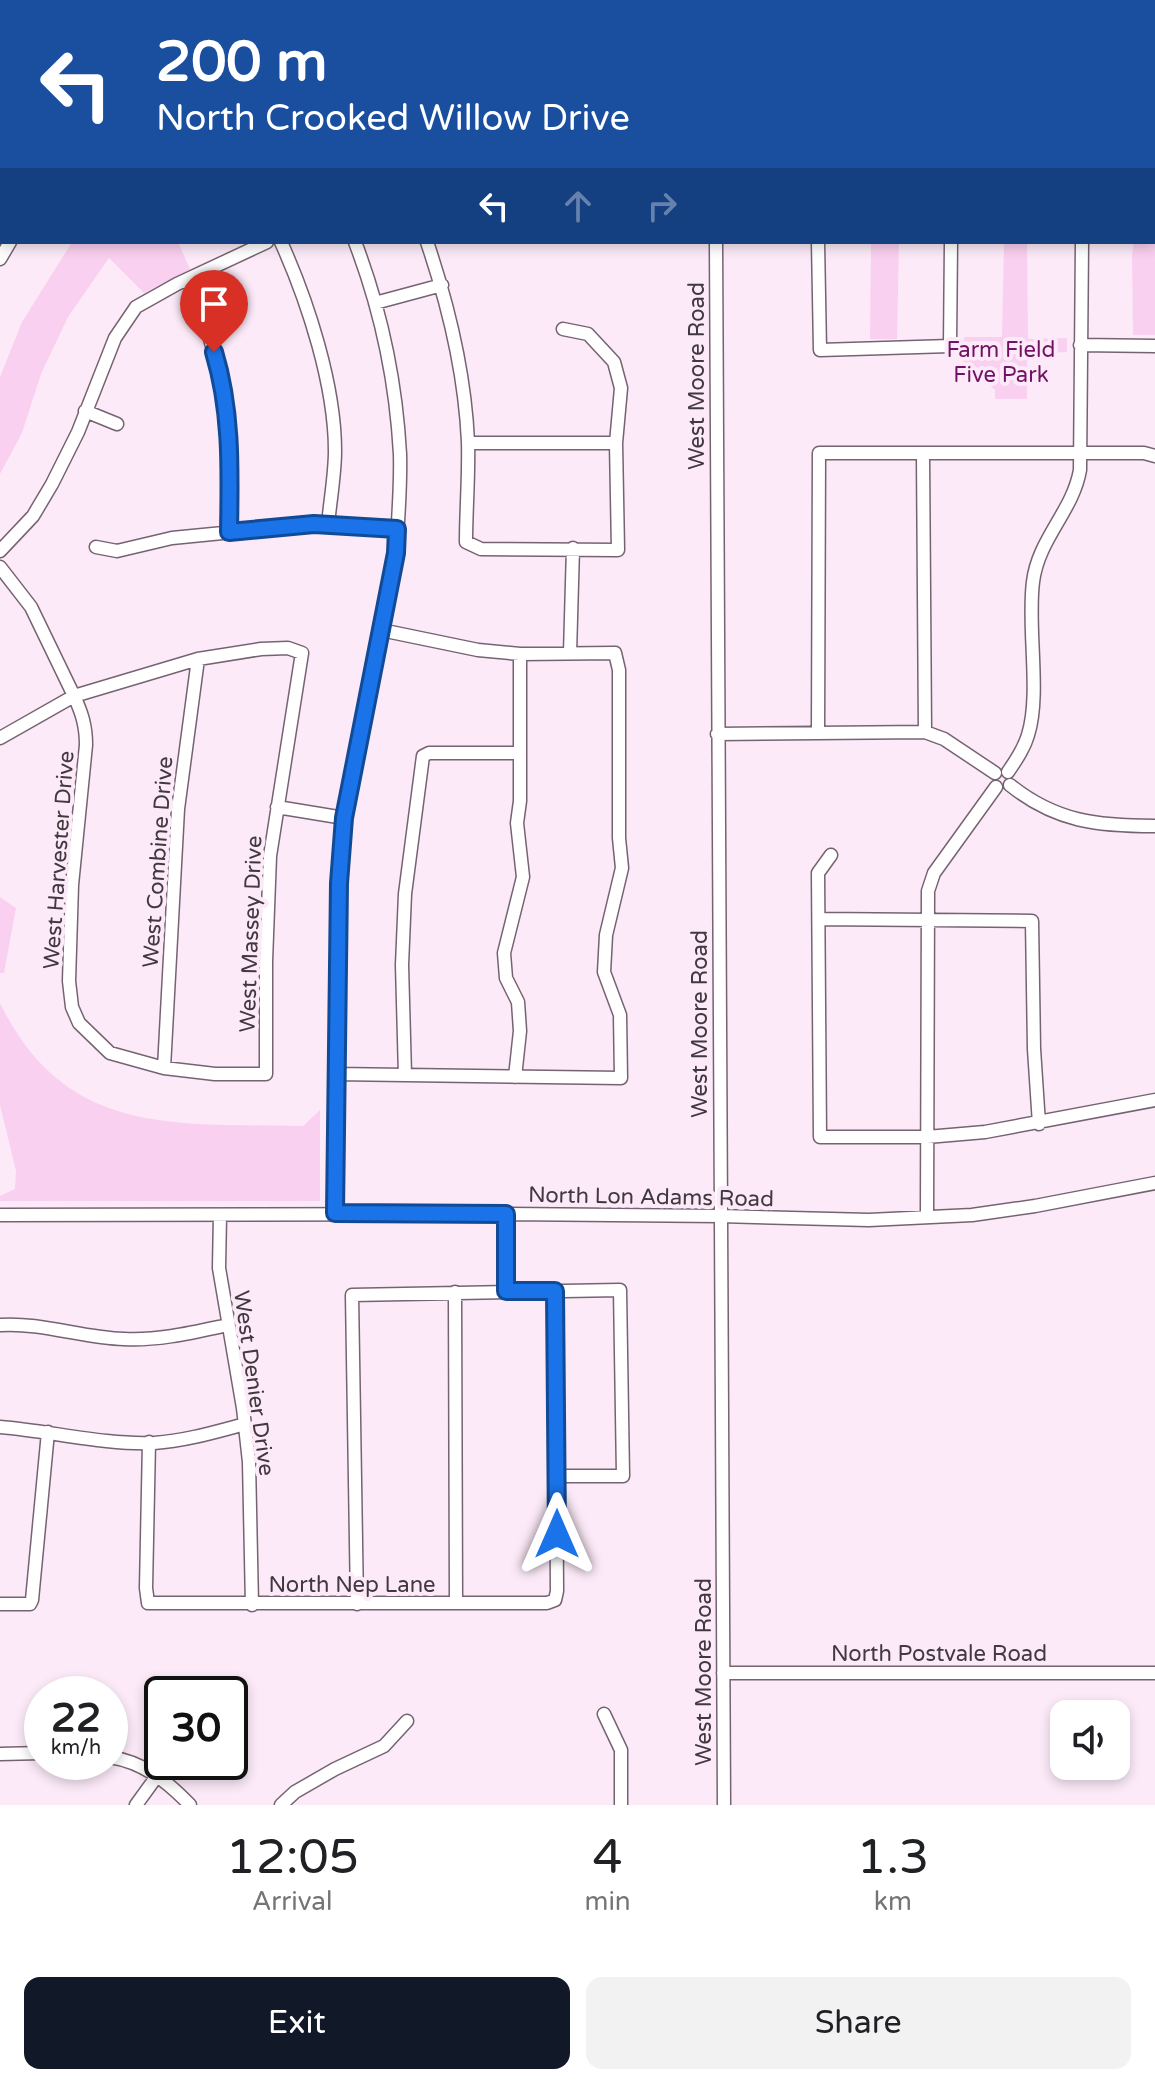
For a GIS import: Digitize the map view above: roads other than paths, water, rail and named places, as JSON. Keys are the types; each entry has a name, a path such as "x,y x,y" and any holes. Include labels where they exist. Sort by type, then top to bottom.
{"street":[{"path":"0,551 33,516 78,432 115,338 136,307 263,244"},
{"path":"282,244 299,284 325,372 335,450 328,525"},
{"path":"335,1213 339,883 344,818 396,553 400,456 385,337 356,244"},
{"path":"428,244 442,285 457,355 468,443 466,542 481,549 618,550 616,443 621,388 614,362 588,334 563,329"},
{"name":"West Moore Road","path":"716,244 724,1805"},
{"path":"818,244 820,350 950,346 951,244"},
{"path":"927,1217 928,891 934,873 1022,750 1029,731 1033,581 1039,557 1077,487 1082,244"},
{"path":"188,279 200,305 221,376 231,456 229,532"},
{"path":"375,303 442,285"},
{"path":"1080,345 1155,346"},
{"path":"85,411 117,424"},
{"path":"468,443 616,443"},
{"path":"818,733 819,453 1144,453 1155,456"},
{"path":"923,454 925,732"},
{"path":"96,547 117,551 172,538 328,525 397,529"},
{"path":"570,653 573,548"},
{"name":"West Harvester Drive","path":"0,567 31,607 86,724 72,885 69,981 72,1007 79,1023 110,1053 164,1068 215,1074 266,1074"},
{"path":"336,1074 621,1078 620,1015 604,972 606,935 622,868 619,838 619,670 615,653 520,654 478,650 381,630"},
{"name":"West Massey Drive","path":"198,659 261,649 288,648 302,653 270,856 266,1074"},
{"path":"515,1077 520,1031 518,1002 506,978 504,953 523,877 517,823 520,654"},
{"path":"0,738 74,696 198,659"},
{"name":"West Combine Drive","path":"164,1068 178,809 198,659"},
{"path":"717,734 925,732 944,739 1023,795 1064,817 1097,825 1155,826"},
{"path":"405,1075 402,965 405,894 423,756 429,753 520,753"},
{"path":"277,807 344,818"},
{"path":"831,855 818,873 820,1137 927,1137 1039,1124 1155,1100"},
{"path":"819,919 1032,921 1034,1049 1039,1124"},
{"name":"North Lon Adams Road","path":"0,1215 335,1213 869,1220 972,1215 1155,1183"},
{"path":"506,1214 506,1291"},
{"name":"West Denier Drive","path":"220,1215 219,1268 249,1462 252,1605"},
{"path":"357,1604 352,1295 506,1291 620,1290 623,1476 556,1476 555,1291"},
{"path":"455,1292 456,1603"},
{"path":"0,1325 124,1339 191,1333 228,1325"},
{"path":"0,1427 101,1440 149,1442 198,1436 245,1424"},
{"path":"0,1604 30,1604 48,1432"},
{"name":"North Nep Lane","path":"149,1442 148,1603 547,1603 555,1600 557,1591 556,1476"},
{"name":"North Postvale Road","path":"723,1673 1155,1673"},
{"path":"604,1714 621,1750 621,1805"},
{"path":"281,1805 295,1792 335,1769 384,1746 407,1721"},
{"path":"0,1754 24,1753"},
{"path":"136,1805 154,1780"},
{"path":"163,1780 190,1805"}],"park label":[{"name":"Farm Field Five Park","path":"1001,362"}]}
